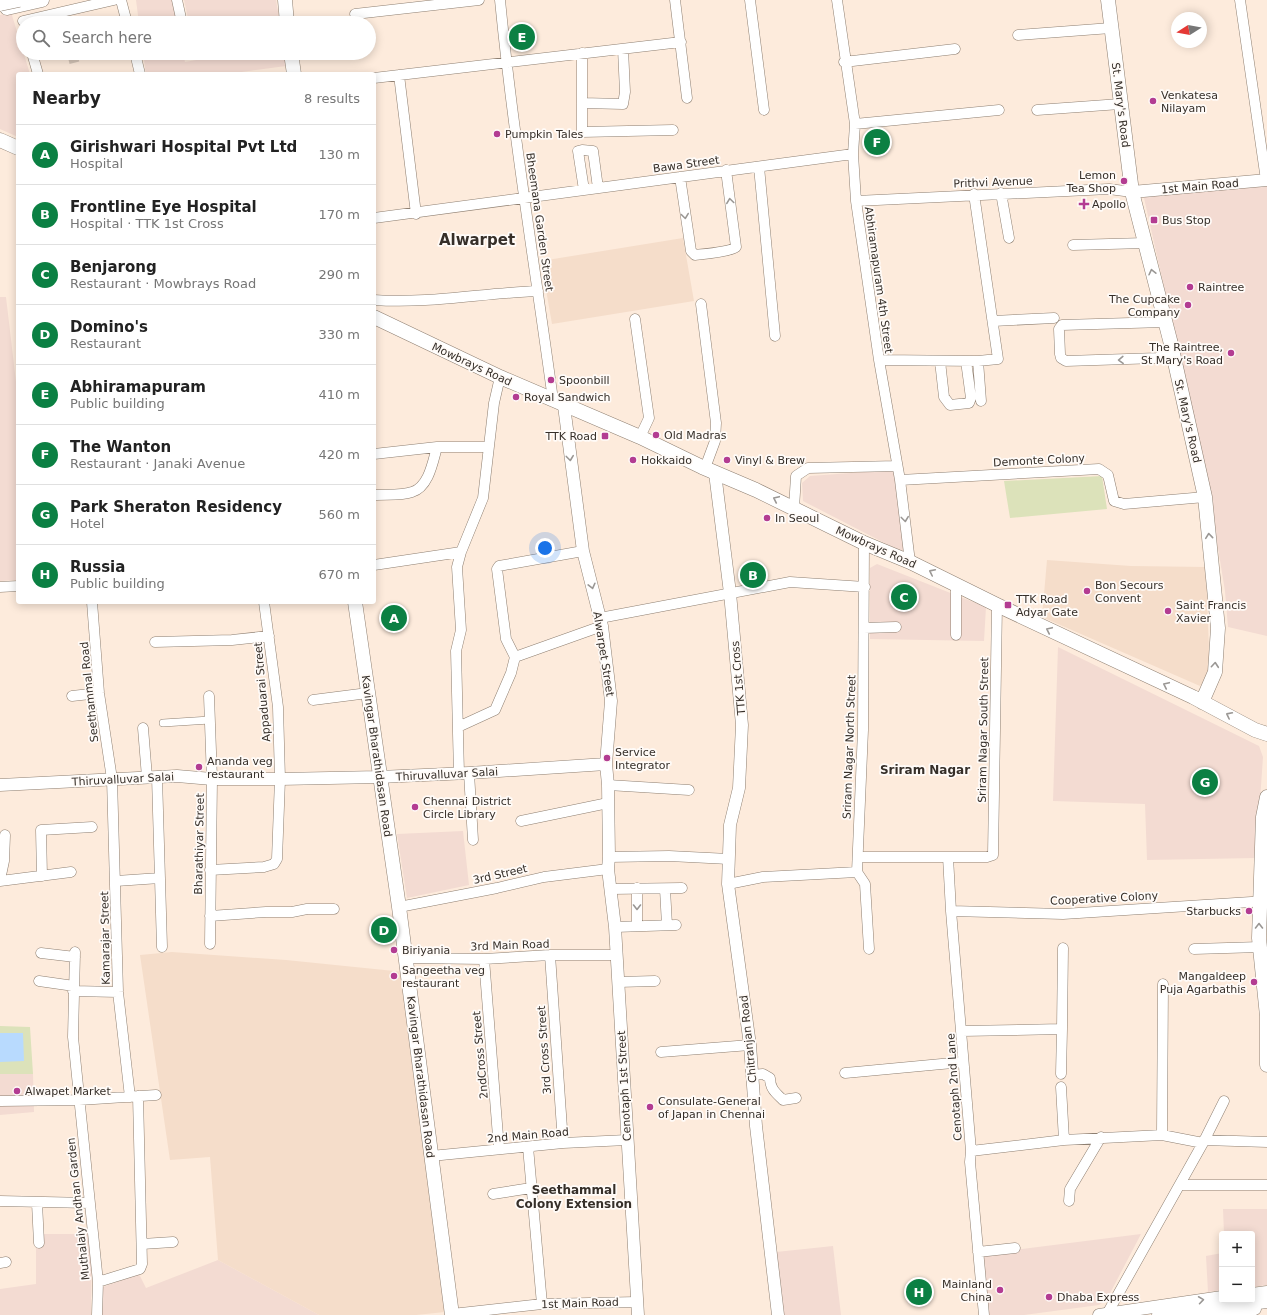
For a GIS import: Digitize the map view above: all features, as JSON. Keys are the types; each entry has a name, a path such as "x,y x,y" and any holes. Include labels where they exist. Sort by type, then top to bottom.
{"main road":[{"path":"0,4 42,0"},
{"path":"284,0 286,16"},
{"name":"St. Mary's Road","path":"1108,0 1132,192 1173,353 1205,497 1218,628 1214,672 1202,702"},
{"path":"0,9 18,2"},
{"path":"292,60 294,72"},
{"path":"0,140 16,147"},
{"name":"Mowbrays Road","path":"376,318 500,378 640,437 794,508 864,543 910,562 1202,702"},
{"name":"Kavingar Bharathidasan Road","path":"355,604 379,777 399,907 452,1314"},
{"path":"1202,702 1261,732 1267,738"},
{"path":"1267,797 1263,817 1263,901 1260,947 1267,1015 1267,1065"},
{"path":"1159,1315 1267,1300"}],"street":[{"path":"53,16 114,0"},
{"path":"121,0 125,16"},
{"path":"177,0 180,16"},
{"path":"355,14 479,0"},
{"name":"Bheemana Garden Street","path":"500,0 523,199 558,403"},
{"path":"675,0 687,98"},
{"path":"750,0 764,110"},
{"name":"Abhiramapuram 4th Street","path":"837,0 844,62 855,124 853,154 856,201 879,360 900,480 910,562"},
{"path":"1240,0 1267,180"},
{"path":"18,2 22,16"},
{"path":"1018,35 1111,28"},
{"path":"376,78 506,61 681,42"},
{"path":"582,103 624,104 625,92 623,49"},
{"path":"844,62 955,49"},
{"path":"582,53 582,132 673,130"},
{"path":"34,60 37,72"},
{"path":"136,60 139,72"},
{"path":"399,74 416,214"},
{"path":"1037,110 1120,104"},
{"path":"855,124 999,110"},
{"path":"584,190 578,156 578,151 582,150 593,151 598,188"},
{"name":"Bawa Street","path":"376,218 416,214 726,170 853,154"},
{"path":"759,167 775,336"},
{"path":"680,177 691,251 695,255 731,250 736,247 726,170"},
{"name":"1st Main Road","path":"1132,192 1267,180"},
{"name":"Prithvi Avenue","path":"856,201 974,194 1109,189 1132,192"},
{"path":"1001,193 1009,238"},
{"path":"879,360 972,361 998,359 974,194"},
{"path":"1073,245 1145,243"},
{"path":"376,300 404,302 431,301 538,291"},
{"path":"701,304 716,423 710,470"},
{"path":"992,321 1054,318"},
{"path":"635,319 649,418 640,437"},
{"path":"1165,322 1062,325 1059,328 1060,354 1063,360 1066,361 1158,358 1163,354 1173,353"},
{"path":"940,361 944,397 950,405 969,403 971,398 972,361"},
{"path":"972,361 979,403"},
{"path":"473,840 458,727 456,651 461,630 457,567 460,552 483,498 494,403 500,378"},
{"name":"Alwarpet Street","path":"558,403 583,551 601,622 611,702 606,764 608,785 609,863"},
{"path":"376,454 437,447 488,447"},
{"path":"376,495 413,492 429,475 437,447"},
{"path":"794,508 796,476 808,468 897,466"},
{"name":"Demonte Colony","path":"900,480 1099,469 1108,475 1114,501 1124,504 1205,497"},
{"name":"TTK 1st Cross","path":"710,470 730,593 742,725 739,788 730,825 728,884"},
{"name":"Sriram Nagar North Street","path":"864,543 863,730 857,872 865,884 869,949"},
{"path":"458,727 495,710 511,673 515,657 506,639 497,569 499,566 583,551"},
{"path":"376,565 460,552"},
{"path":"515,657 601,622 730,593 790,582 864,587"},
{"path":"956,584 956,635"},
{"path":"0,587 16,586"},
{"name":"Seethammal Road","path":"92,604 99,693 112,779"},
{"name":"Appaduarai Street","path":"210,870 264,867 274,864 276,859 280,779 278,707 264,604"},
{"name":"Sriram Nagar South Street","path":"948,858 987,857 993,855 997,605"},
{"path":"864,628 896,628"},
{"path":"155,642 232,640 269,636"},
{"path":"72,696 99,693"},
{"path":"313,700 368,693"},
{"name":"Bharathiyar Street","path":"209,696 212,779 210,944"},
{"path":"163,723 210,720"},
{"path":"143,728 152,777 160,878 162,947"},
{"name":"Thiruvalluvar Salai","path":"0,785 152,777 280,779 379,777 464,774 606,764"},
{"name":"Kamarajar Street","path":"98,1282 140,1269 142,1244 134,1096 118,992 112,779"},
{"path":"608,785 689,790"},
{"path":"521,821 608,803"},
{"path":"42,876 41,830 92,828"},
{"path":"4,836 4,860 0,881 71,872"},
{"name":"3rd Street","path":"399,907 497,888 609,863 669,856 729,859"},
{"path":"858,857 948,858"},
{"name":"Cenotaph 2nd Lane","path":"948,858 951,912 971,1151 970,1162 984,1315"},
{"name":"Cenotaph 1st Street","path":"609,863 615,926 626,1140 638,1315"},
{"path":"728,884 763,877 857,872"},
{"path":"116,881 160,878"},
{"name":"Chitranjan Road","path":"728,884 750,1046 756,1126 778,1315"},
{"path":"611,890 637,888 682,888"},
{"path":"637,888 638,926"},
{"path":"615,926 671,925 665,889"},
{"name":"Cooperative Colony","path":"951,912 1063,914 1263,901"},
{"path":"210,916 266,912 292,912 307,909 334,909"},
{"path":"1194,949 1260,947"},
{"path":"1061,1074 1063,948"},
{"path":"41,953 75,954 73,1037 79,1100"},
{"name":"3rd Main Road","path":"405,958 484,959 550,955 616,955"},
{"name":"3rd Cross Street","path":"550,955 563,1143"},
{"name":"2ndCross Street","path":"484,959 499,1149"},
{"path":"39,981 73,988 118,992"},
{"path":"618,982 655,981"},
{"path":"1162,1135 1163,984"},
{"path":"962,1032 1062,1028"},
{"path":"661,1052 750,1046"},
{"path":"845,1073 963,1062"},
{"path":"752,1075 763,1074 770,1078 770,1084 774,1092 783,1100 796,1098"},
{"path":"1060,1088 1064,1140"},
{"path":"0,1101 79,1100 156,1095"},
{"name":"Muthalaiy Andhan Garden","path":"79,1100 98,1282 97,1315"},
{"path":"1103,1314 1180,1185 1224,1101"},
{"path":"971,1151 1064,1140 1162,1135 1204,1141 1267,1142"},
{"path":"1069,1201 1070,1189 1101,1137"},
{"name":"2nd Main Road","path":"431,1156 563,1143 626,1140"},
{"path":"528,1147 542,1304"},
{"path":"1180,1185 1267,1184"},
{"path":"493,1194 531,1188"},
{"path":"0,1201 89,1203"},
{"path":"37,1203 39,1243"},
{"path":"142,1244 173,1242"},
{"path":"978,1252 1014,1248"},
{"path":"1255,1294 1267,1292"},
{"path":"1103,1314 1219,1297"},
{"name":"1st Main Road","path":"452,1314 542,1304 637,1302"},
{"path":"1216,1315 1267,1308"}],"shaded area":[{"path":"136,0 172,0 175,16 138,16"},
{"path":"184,0 276,0 279,16 187,16"},
{"path":"11,12 16,28 16,60 26,60 29,72 16,72 16,136 0,129 0,15"},
{"path":"144,60 185,60 185,62 196,60 285,60 286,66 242,72 146,72"},
{"path":"1267,183 1267,636 1228,627 1225,591 1205,469 1144,198 1148,193"},
{"path":"683,238 694,301 552,324 541,261"},
{"path":"0,297 6,297 16,382 16,580 0,581"},
{"path":"892,470 897,477 904,553 803,501 802,483 810,476"},
{"path":"1047,560 1131,566 1206,567 1210,679 1200,686 1042,617"},
{"path":"877,564 986,607 984,641 870,639 870,568"},
{"path":"1058,647 1259,746 1263,757 1256,858 1147,860 1145,804 1053,801"},
{"path":"463,831 469,885 407,898 397,834"},
{"path":"172,952 286,960 404,972 445,1312 416,1315 319,1315 218,1260 210,1157 170,1160 140,955"},
{"name":"Alwapet Market","path":"0,1074 33,1074 34,1112 0,1115"},
{"path":"1223,1209 1267,1209 1267,1285 1255,1287 1255,1231 1224,1231"},
{"path":"36,1234 92,1234 91,1315 0,1315 0,1289 36,1284"},
{"path":"1141,1234 1107,1299 1099,1305 1024,1315 989,1315 983,1254"},
{"path":"833,1246 841,1315 784,1315 776,1252"},
{"path":"1219,1254 1219,1290 1208,1292 1206,1256"},
{"path":"218,1260 319,1315 101,1315 103,1287 139,1274 146,1288"}],"green space":[{"path":"1102,476 1107,509 1010,518 1004,481"},
{"path":"0,1026 30,1027 33,1074 0,1074"}],"water":[{"path":"0,1033 23,1033 24,1061 0,1062"}],"tunnel":[{"path":"74,60 75,65"}],"place":[{"name":"Abhiramapuram","path":"522,37"},
{"name":"Venkatesa Nilayam","path":"1153,101"},
{"name":"Pumpkin Tales","path":"497,134"},
{"name":"The Wanton","path":"877,142"},
{"name":"Lemon Tea Shop","path":"1124,181"},
{"name":"Apollo","path":"1084,204"},
{"name":"Bus Stop","path":"1154,220"},
{"name":"Raintree","path":"1190,287"},
{"name":"The Cupcake Company","path":"1188,305"},
{"name":"The Raintree, St Mary's Road","path":"1231,353"},
{"name":"Spoonbill","path":"551,380"},
{"name":"Royal Sandwich","path":"516,397"},
{"name":"Old Madras","path":"656,435"},
{"name":"TTK Road","path":"605,436"},
{"name":"Hokkaido","path":"633,460"},
{"name":"Vinyl & Brew","path":"727,460"},
{"name":"In Seoul","path":"767,518"},
{"name":"Frontline Eye Hospital","path":"753,575"},
{"name":"Bon Secours Convent","path":"1087,591"},
{"name":"Benjarong","path":"904,597"},
{"name":"TTK Road Adyar Gate","path":"1008,605"},
{"name":"Saint Francis Xavier","path":"1168,611"},
{"name":"Girishwari Hospital Pvt Ltd","path":"394,618"},
{"name":"Service Integrator","path":"607,758"},
{"name":"Ananda veg restaurant","path":"199,767"},
{"name":"Park Sheraton Residency","path":"1205,782"},
{"name":"Chennai District Circle Library","path":"415,807"},
{"name":"Starbucks","path":"1249,911"},
{"name":"Domino's","path":"384,930"},
{"name":"Biriyania","path":"394,950"},
{"name":"Sangeetha veg restaurant","path":"394,976"},
{"name":"Mangaldeep Puja Agarbathis","path":"1254,982"},
{"name":"Alwapet Market","path":"17,1091"},
{"name":"Consulate-General of Japan in Chennai","path":"650,1107"},
{"name":"Mainland China","path":"1000,1290"},
{"name":"Russia","path":"919,1292"},
{"name":"Dhaba Express","path":"1049,1297"}],"district":[{"name":"Alwarpet","path":"477,240"},
{"name":"Sriram Nagar","path":"925,770"},
{"name":"Seethammal Colony Extension","path":"574,1197"}]}
